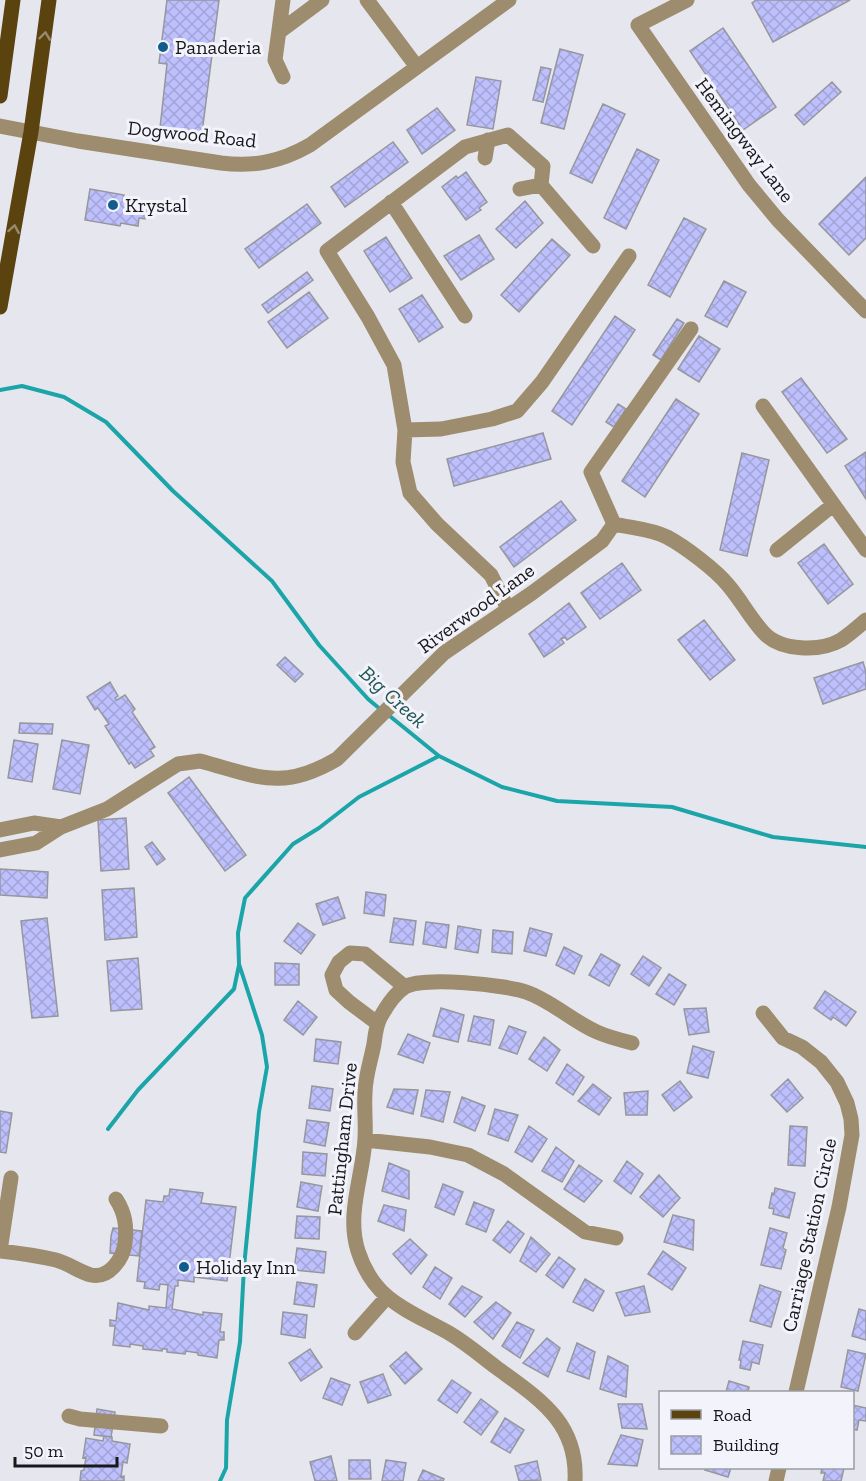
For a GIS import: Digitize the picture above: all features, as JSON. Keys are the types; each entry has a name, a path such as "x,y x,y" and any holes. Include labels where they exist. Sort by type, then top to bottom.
{"main road":[{"path":"1,88 13,0"},
{"path":"0,307 31,132 49,0"}],"street":[{"path":"283,0 275,60 284,77"},
{"path":"279,32 322,0"},
{"path":"367,0 417,67"},
{"name":"Dogwood Road","path":"0,126 221,163 258,164 277,161 310,146 509,0"},
{"name":"Hemingway Lane","path":"687,0 638,25 749,185 785,227 866,311"},
{"path":"508,609 491,575 437,524 410,493 403,462 405,430 393,365 368,317 327,251 465,147 508,135 543,166 541,185 593,246"},
{"path":"485,158 488,140"},
{"path":"520,189 541,185"},
{"path":"391,202 465,316"},
{"path":"405,430 441,429 492,419 517,411 542,382 629,256"},
{"path":"691,328 591,472 614,524 667,537 728,584 753,621 766,635 784,645 811,648 839,641 866,620"},
{"path":"763,406 866,550"},
{"path":"777,550 833,505"},
{"name":"Riverwood Lane","path":"0,850 36,843 61,827 107,809 178,764 200,761 267,779 284,779 316,771 337,759 444,653 602,542 614,524"},
{"name":"Riverwood Lane","path":"0,830 34,823 61,827"},
{"path":"377,1023 336,990 332,975 339,962 350,953 365,954 405,987 414,983 437,981 524,991 546,1000 597,1032 632,1044"},
{"name":"Pattingham Drive","path":"405,987 387,1004 377,1023 364,1092 365,1140 354,1216 354,1236 358,1252 369,1277 387,1297 407,1312 450,1334 539,1398 559,1421 568,1439 574,1459 575,1481"},
{"name":"Carriage Station Circle","path":"763,1013 783,1038 802,1047 822,1062 837,1082 848,1103 851,1119 852,1135 839,1207 796,1391"},
{"path":"365,1140 430,1147 468,1155 504,1174 585,1232 616,1238"},
{"path":"11,1178 0,1251 56,1260 92,1275 101,1274 118,1264 124,1249 125,1216 116,1199"},
{"path":"355,1333 387,1297"},
{"path":"69,1416 161,1426"}],"building":[{"path":"167,0 219,0 202,133 160,128 167,64 159,63"},
{"path":"756,0 850,0 773,42 752,3"},
{"path":"723,28 776,107 743,130 690,51"},
{"path":"560,49 583,55 564,129 541,123"},
{"path":"541,67 551,69 543,102 533,100"},
{"path":"476,77 501,81 493,129 467,125"},
{"path":"832,82 841,92 804,125 795,115"},
{"path":"603,104 625,114 592,183 570,173"},
{"path":"437,108 455,130 422,154 407,130"},
{"path":"393,142 408,162 345,207 331,187"},
{"path":"637,149 659,160 626,229 604,218"},
{"path":"466,172 487,202 479,208 481,210 466,220 442,187 456,176 458,178"},
{"path":"866,177 866,238 849,255 819,224"},
{"name":"Krystal","path":"90,189 124,195 123,199 139,201 138,209 147,210 145,219 139,218 138,226 121,223 120,226 85,220"},
{"path":"525,201 543,223 516,248 496,229"},
{"path":"307,204 321,223 259,268 245,249"},
{"path":"684,218 706,229 670,297 648,285"},
{"path":"479,235 494,259 461,280 444,256"},
{"path":"386,237 412,278 390,292 364,251"},
{"path":"552,239 570,255 519,312 501,295"},
{"path":"307,272 313,280 268,313 262,305"},
{"path":"724,281 746,292 727,327 705,316"},
{"path":"309,292 328,318 287,348 268,322"},
{"path":"422,295 443,327 419,342 399,309"},
{"path":"615,316 635,330 572,425 552,411"},
{"path":"677,319 684,323 661,360 653,355"},
{"path":"699,336 720,349 699,382 678,369"},
{"path":"801,378 847,439 827,453 782,392"},
{"path":"676,399 699,414 645,497 622,481"},
{"path":"618,404 626,409 614,427 606,422"},
{"path":"543,433 551,459 454,486 447,459"},
{"path":"866,452 866,499 845,466"},
{"path":"742,453 769,460 747,556 720,550"},
{"path":"561,501 576,520 514,567 500,547"},
{"path":"824,544 853,584 828,604 798,563"},
{"path":"622,563 641,590 600,619 581,593"},
{"path":"569,603 586,627 567,640 565,637 561,639 564,643 544,657 529,634"},
{"path":"704,620 735,660 710,680 678,640"},
{"path":"285,657 303,674 295,682 277,665"},
{"path":"863,662 866,672 866,689 823,704 814,678"},
{"path":"110,682 118,696 115,698 117,700 125,695 135,709 132,712 155,747 150,750 154,756 135,768 131,762 129,764 105,726 109,724 98,708 95,710 87,697"},
{"path":"20,723 53,724 52,734 19,733"},
{"path":"14,740 38,744 32,782 8,778"},
{"path":"62,740 89,745 80,794 53,789"},
{"path":"189,777 246,855 225,871 168,793"},
{"path":"126,818 129,869 101,871 98,820"},
{"path":"152,842 165,859 157,865 145,847"},
{"path":"0,869 48,872 47,898 0,895"},
{"path":"134,888 137,937 105,940 102,890"},
{"path":"366,892 386,895 384,916 364,913"},
{"path":"338,897 345,918 323,925 316,904"},
{"path":"47,918 58,1016 32,1018 21,921"},
{"path":"394,918 416,921 413,945 390,942"},
{"path":"426,922 449,925 446,948 423,944"},
{"path":"298,923 315,935 301,954 284,941"},
{"path":"458,926 481,930 478,953 455,949"},
{"path":"530,928 552,934 546,956 524,951"},
{"path":"493,930 513,932 512,954 492,952"},
{"path":"564,947 582,956 574,974 556,965"},
{"path":"601,954 620,965 609,986 589,975"},
{"path":"643,956 661,968 649,986 631,974"},
{"path":"138,958 142,1009 111,1011 107,961"},
{"path":"275,963 299,964 299,985 275,985"},
{"path":"669,974 686,985 674,1005 656,994"},
{"path":"825,991 856,1012 846,1026 833,1017 831,1020 814,1008"},
{"path":"298,1001 317,1017 303,1035 284,1020"},
{"path":"441,1008 464,1015 458,1042 433,1036"},
{"path":"706,1008 709,1032 689,1035 684,1009"},
{"path":"474,1016 494,1020 490,1045 468,1041"},
{"path":"509,1026 526,1032 517,1054 499,1048"},
{"path":"408,1034 430,1043 423,1063 398,1054"},
{"path":"544,1037 560,1050 547,1071 529,1059"},
{"path":"316,1039 341,1042 338,1064 314,1061"},
{"path":"693,1046 714,1052 708,1078 687,1073"},
{"path":"567,1064 584,1077 573,1095 556,1083"},
{"path":"788,1079 803,1098 787,1112 771,1095"},
{"path":"680,1081 692,1097 674,1111 662,1095"},
{"path":"593,1084 611,1098 599,1115 578,1101"},
{"path":"312,1086 333,1089 330,1111 309,1108"},
{"path":"394,1089 418,1090 413,1114 387,1107"},
{"path":"426,1090 450,1092 443,1122 421,1116"},
{"path":"648,1091 647,1115 626,1115 624,1093"},
{"path":"462,1097 485,1106 475,1131 454,1122"},
{"path":"495,1109 518,1115 508,1141 488,1134"},
{"path":"0,1111 12,1113 6,1153 0,1152"},
{"path":"307,1120 329,1123 325,1146 304,1142"},
{"path":"529,1126 547,1139 532,1162 515,1152"},
{"path":"790,1126 807,1127 805,1166 788,1165"},
{"path":"556,1147 574,1161 562,1182 542,1171"},
{"path":"303,1152 327,1154 325,1176 302,1174"},
{"path":"627,1161 643,1174 631,1194 614,1181"},
{"path":"389,1163 409,1171 409,1199 382,1191"},
{"path":"579,1165 602,1181 584,1202 564,1189"},
{"path":"659,1175 680,1198 663,1217 640,1197"},
{"path":"301,1182 322,1186 318,1211 297,1207"},
{"path":"443,1184 463,1192 454,1215 435,1207"},
{"path":"775,1188 795,1193 789,1218 773,1214 774,1209 769,1208"},
{"name":"Holiday Inn","path":"170,1189 203,1193 201,1203 236,1207 227,1281 194,1277 194,1282 178,1280 172,1309 203,1315 203,1312 222,1314 220,1332 224,1332 224,1340 219,1340 217,1358 186,1351 185,1354 167,1352 167,1349 162,1349 162,1351 143,1349 143,1346 130,1344 130,1347 113,1345 115,1326 110,1326 110,1320 116,1321 118,1303 149,1310 149,1306 166,1308 168,1285 160,1284 159,1290 144,1288 145,1282 137,1281 146,1200 163,1202 164,1196 169,1196"},
{"path":"474,1202 494,1210 486,1232 466,1224"},
{"path":"384,1205 406,1210 404,1231 378,1221"},
{"path":"673,1215 694,1220 693,1250 664,1242"},
{"path":"297,1216 320,1217 319,1239 295,1238"},
{"path":"508,1221 524,1234 510,1253 493,1240"},
{"path":"113,1228 142,1231 139,1256 110,1253"},
{"path":"770,1228 787,1233 783,1248 786,1250 781,1269 761,1265"},
{"path":"531,1237 550,1254 536,1272 520,1261"},
{"path":"410,1239 427,1255 411,1274 393,1254"},
{"path":"297,1248 326,1252 324,1273 294,1270"},
{"path":"663,1251 686,1268 672,1290 648,1274"},
{"path":"559,1257 575,1269 563,1288 546,1275"},
{"path":"435,1267 452,1278 440,1299 423,1287"},
{"path":"585,1279 604,1291 593,1311 573,1302"},
{"path":"297,1282 317,1285 314,1307 294,1304"},
{"path":"760,1285 781,1292 771,1327 750,1321"},
{"path":"462,1286 482,1297 465,1317 449,1304"},
{"path":"644,1286 650,1312 625,1316 616,1293"},
{"path":"496,1302 511,1313 493,1339 474,1322"},
{"path":"859,1309 866,1311 866,1340 852,1336"},
{"path":"283,1312 307,1315 305,1338 281,1334"},
{"path":"517,1322 534,1330 520,1358 502,1346"},
{"path":"547,1338 560,1348 548,1377 523,1363"},
{"path":"743,1341 763,1345 759,1364 752,1362 750,1370 740,1368 741,1360 739,1360"},
{"path":"577,1343 595,1352 589,1379 567,1371"},
{"path":"310,1349 322,1367 301,1381 289,1363"},
{"path":"848,1350 866,1354 858,1391 841,1387"},
{"path":"406,1352 422,1369 405,1384 390,1366"},
{"path":"608,1356 628,1366 626,1397 600,1389"},
{"path":"383,1374 391,1395 368,1403 360,1382"},
{"path":"331,1378 350,1385 342,1405 323,1398"},
{"path":"452,1380 471,1393 457,1413 438,1400"},
{"path":"729,1381 749,1387 748,1391 726,1391"},
{"path":"481,1399 498,1412 481,1435 464,1422"},
{"path":"618,1404 642,1404 647,1429 622,1428"},
{"path":"854,1405 866,1408 866,1421 859,1420 857,1430 854,1429"},
{"path":"97,1409 115,1412 111,1437 94,1435"},
{"path":"505,1418 524,1430 510,1453 491,1442"},
{"path":"621,1435 643,1440 637,1466 608,1464"},
{"path":"104,1436 112,1437 112,1441 130,1444 127,1463 123,1462 121,1477 124,1476 124,1481 80,1481 86,1457 83,1458 86,1438 103,1441"},
{"path":"331,1456 337,1481 315,1481 310,1462"},
{"path":"349,1460 370,1460 371,1479 349,1479"},
{"path":"386,1460 406,1463 403,1481 382,1481"},
{"path":"537,1461 541,1480 519,1481 515,1466"},
{"path":"706,1469 731,1469 728,1477"},
{"path":"822,1469 844,1469 841,1481 823,1481 825,1473 821,1473"},
{"path":"423,1470 444,1479 443,1481 418,1481"}],"waterway":[{"name":"Big Creek","path":"0,390 22,386 64,397 106,422 173,491 272,581 319,645 380,709"},
{"name":"Big Creek","path":"386,713 439,756 502,787 557,801 672,807 773,837 866,847"},
{"path":"220,1481 226,1468 227,1420 240,1342 244,1267 259,1112 267,1067 262,1035 239,964 238,933 245,898 293,844 319,828 359,797 439,756"},
{"path":"108,1129 138,1090 234,989 239,965"}],"place":[{"name":"Panaderia","path":"163,47"},
{"name":"Krystal","path":"113,205"},
{"name":"Holiday Inn","path":"184,1267"}]}
